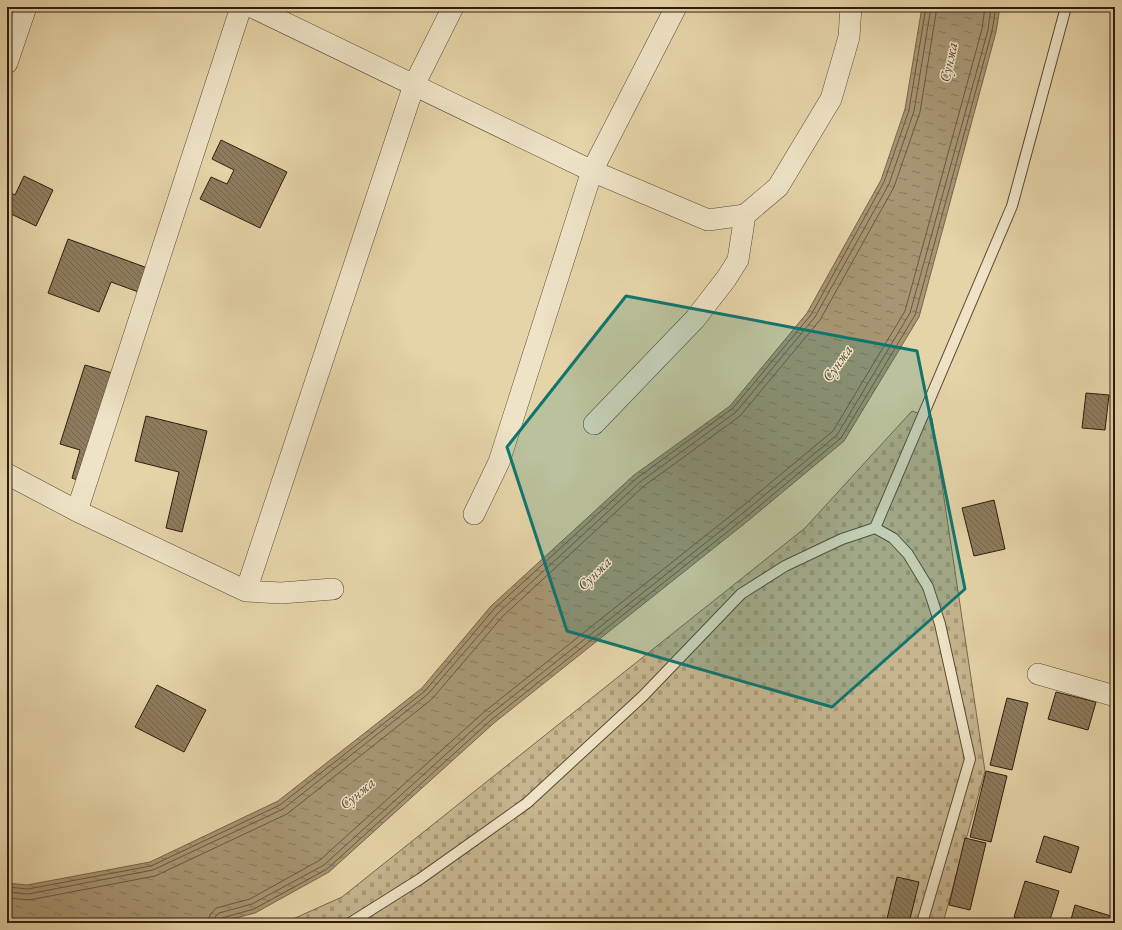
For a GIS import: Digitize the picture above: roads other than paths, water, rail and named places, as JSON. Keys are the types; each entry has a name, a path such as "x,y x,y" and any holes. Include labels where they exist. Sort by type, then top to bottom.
{"street":[{"path":"7,63 26,7"},
{"path":"77,510 241,7"},
{"path":"252,7 592,171 708,220 745,215 778,187 831,99 848,37 851,7"},
{"path":"246,591 414,85 453,7"},
{"path":"474,514 499,462 592,171 676,7"},
{"path":"594,424 695,319 726,279 738,260 745,215"},
{"path":"7,474 77,510 246,591 281,593 333,589"},
{"path":"1038,674 1115,696"}],"lane":[{"path":"350,923 420,879 527,803 643,696 741,594 785,566 835,542 875,528 1012,206 1066,7"},
{"path":"875,528 893,538 908,554 928,587 940,624 970,759 922,923"}],"water":[{"name":"Сунжа","path":"922,7 1000,7 996,32 919,317 844,441 749,520 494,723 329,872 255,913 216,923 7,923 7,883 27,885 150,862 278,801 422,688 491,606 634,475 730,406 807,313 881,180 905,109"}]}
